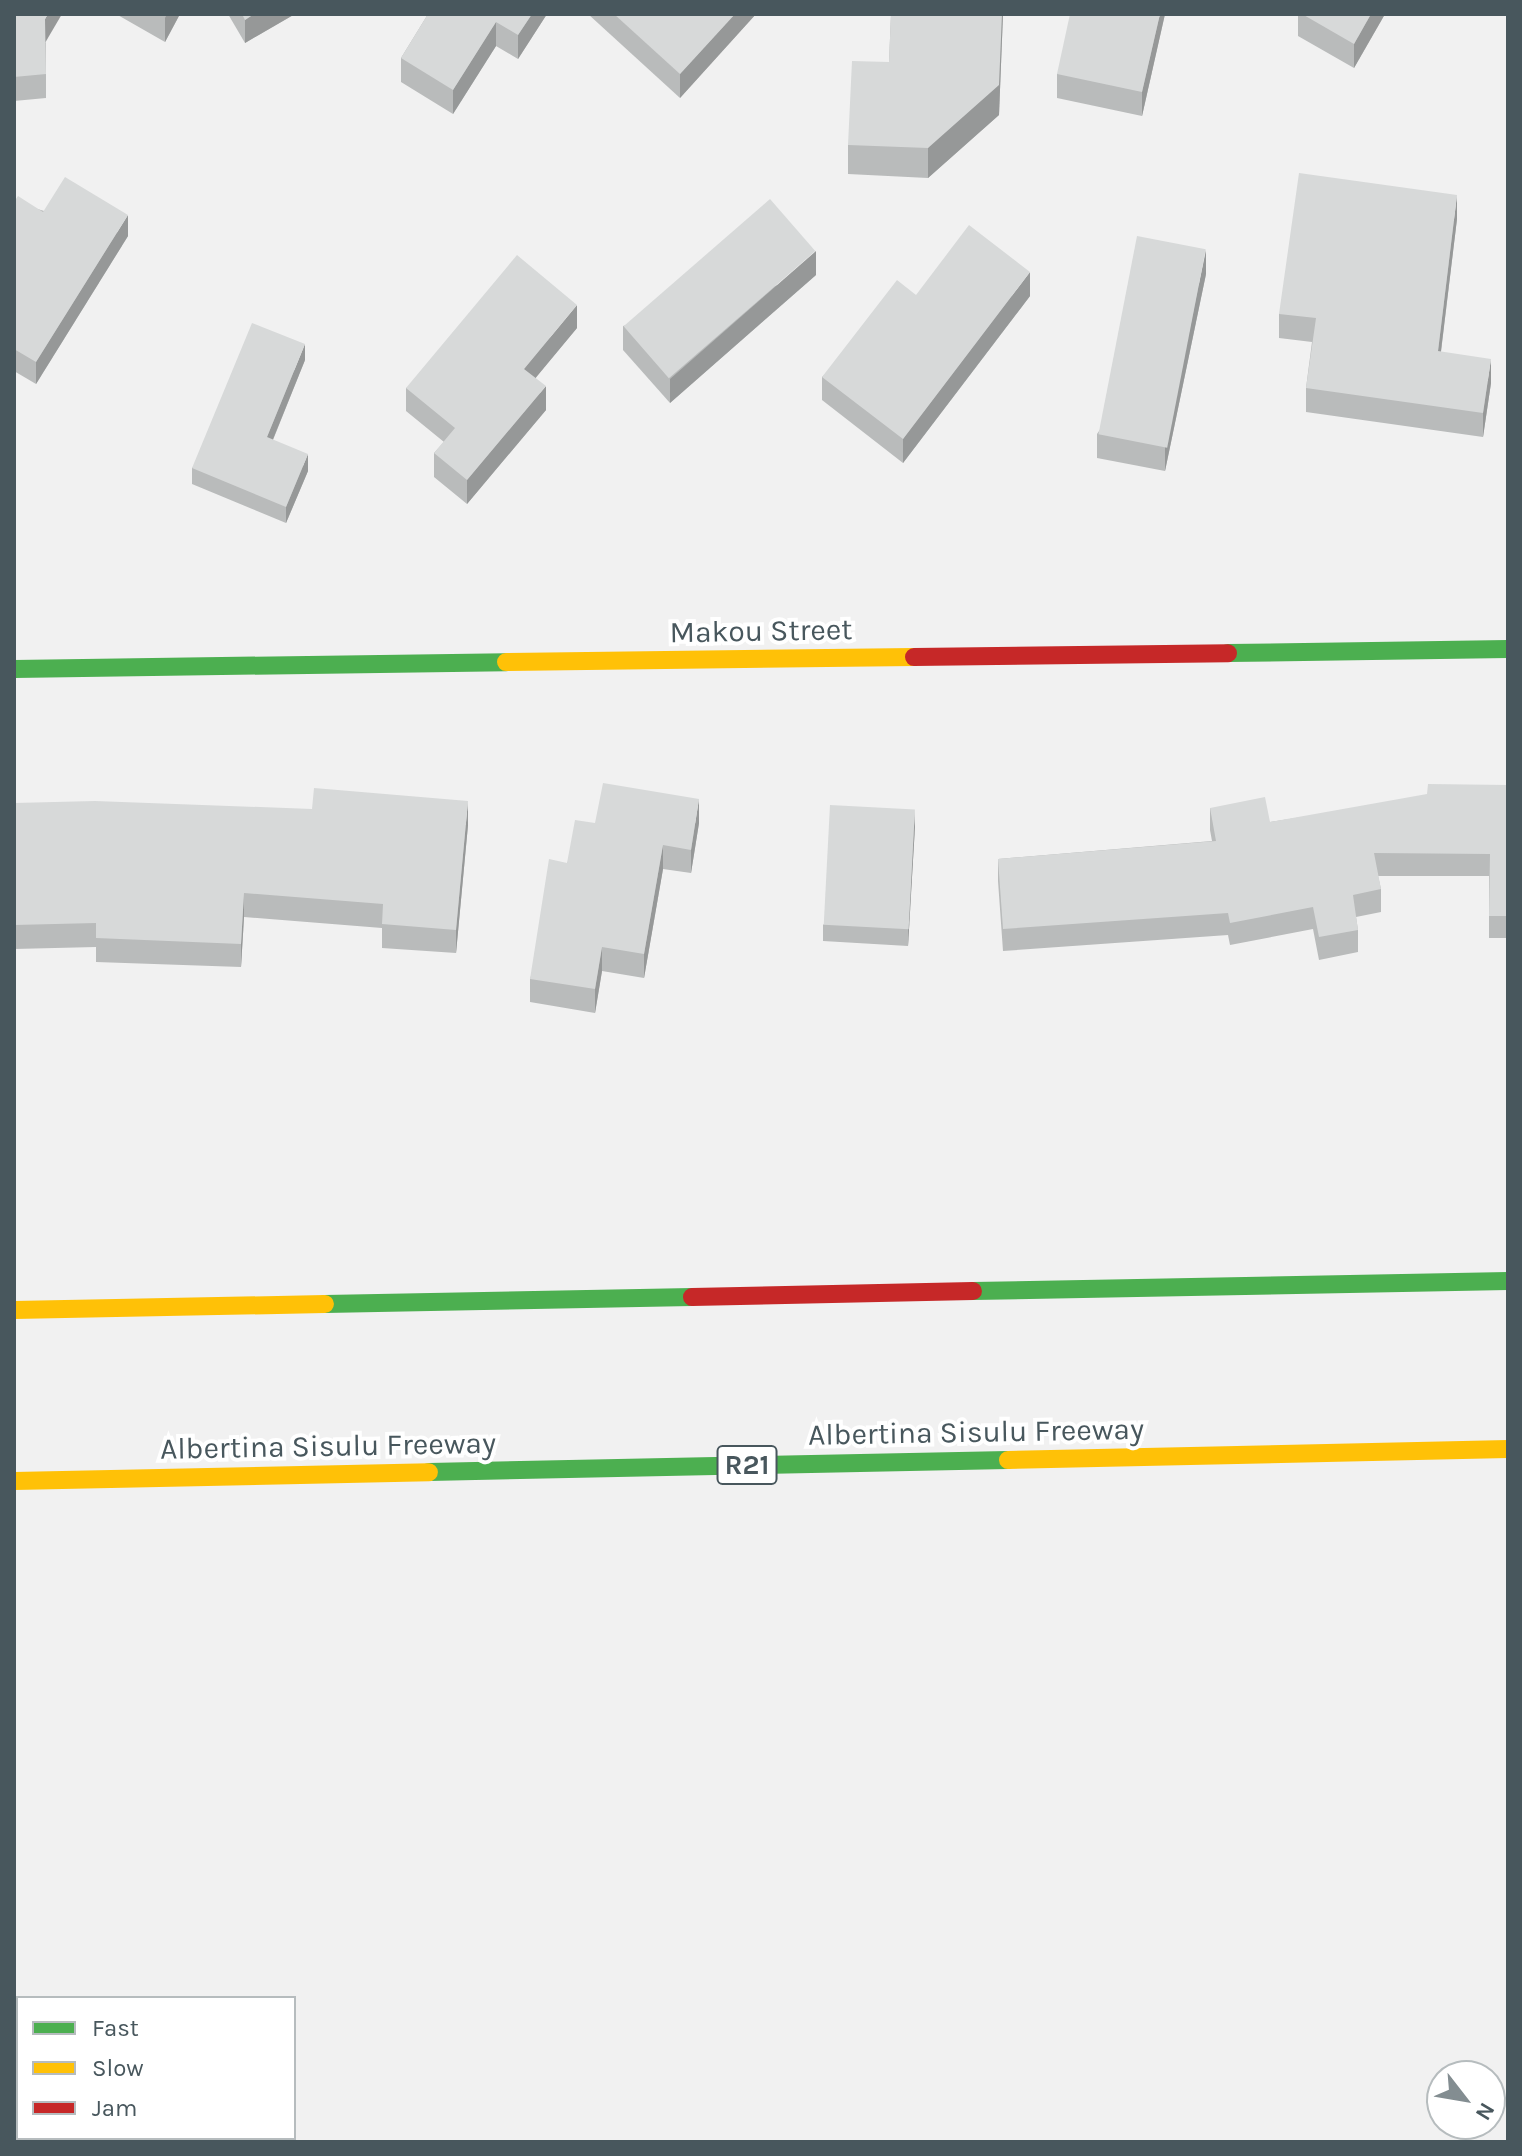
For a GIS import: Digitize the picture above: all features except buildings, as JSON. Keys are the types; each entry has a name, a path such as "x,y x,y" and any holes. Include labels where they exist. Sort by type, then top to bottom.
{"main road":[{"name":"Makou Street","path":"14,669 1508,649"},
{"path":"14,1310 1508,1281"},
{"name":"Albertina Sisulu Freeway","path":"14,1481 1508,1449"}],"traffic: fast":[{"path":"1228,653 1508,649"},
{"path":"14,669 506,662"},
{"path":"973,1291 1508,1281"},
{"path":"325,1304 692,1297"},
{"path":"429,1472 1008,1460"}],"traffic: slow":[{"path":"506,662 914,657"},
{"path":"14,1310 325,1304"},
{"path":"1008,1460 1508,1449"},
{"path":"14,1481 429,1472"}],"traffic: jam":[{"path":"914,657 1228,653"},
{"path":"692,1297 973,1291"}]}
